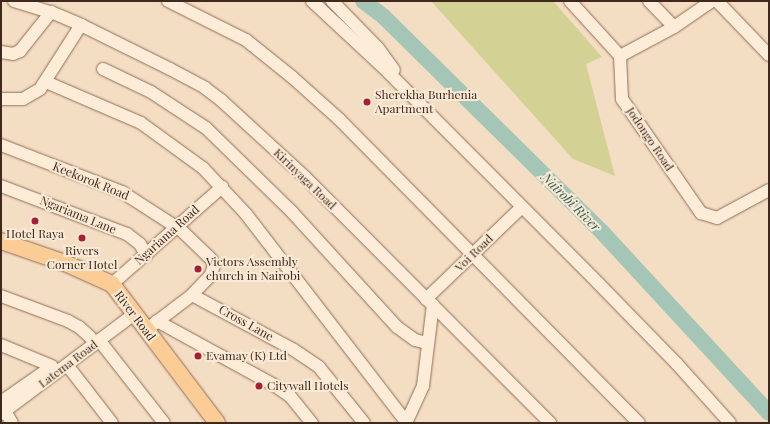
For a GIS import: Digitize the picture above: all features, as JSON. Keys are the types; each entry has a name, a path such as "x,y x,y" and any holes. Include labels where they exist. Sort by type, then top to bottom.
{"main road":[{"name":"River Road","path":"1,241 66,263 112,284 132,311 152,326 217,423"}],"street":[{"name":"Kirinyaga Road","path":"14,1 50,12 81,25 205,88 306,178 550,423"},
{"path":"168,1 232,32 266,55 339,119 639,423"},
{"path":"312,1 522,206 678,364 730,423"},
{"path":"332,1 378,48 415,100"},
{"path":"570,1 620,56 674,27 712,1"},
{"path":"649,1 674,27"},
{"path":"717,1 769,55"},
{"path":"1,52 13,54 20,51 50,12"},
{"path":"1,99 22,99 33,95 46,82 81,25"},
{"name":"Jodongo Road","path":"620,56 622,98 701,213 716,218 769,190"},
{"path":"103,69 151,92 203,126 292,212 397,327 415,340 427,343"},
{"path":"46,82 141,123 203,168 222,187 406,423 422,386 430,302"},
{"name":"Keekorok Road","path":"1,145 122,192 161,216 174,228 182,230 212,260 214,265 211,275 192,294"},
{"name":"Ngariama Lane","path":"1,186 121,232 136,240 146,255"},
{"name":"Ngariama Road","path":"112,284 222,187"},
{"name":"Voi Road","path":"430,302 473,254 522,206"},
{"path":"192,294 152,326 274,385 290,396 312,423"},
{"name":"Cross Lane","path":"192,294 313,362 332,380 364,423"},
{"path":"1,296 79,326 95,339 164,423"},
{"name":"Latema Road","path":"2,409 132,311"},
{"path":"1,345 52,366"},
{"path":"68,360 112,423"},
{"name":"Latema Road","path":"26,390 52,366 68,360"},
{"path":"2,409 12,423"}],"shaded area":[{"path":"431,1 553,1 602,57 586,64 615,176 573,159"}],"waterway":[{"name":"Nairobi River","path":"363,1 384,17 602,232 769,413"}],"place":[{"name":"Sherekha Burhenia Apartment","path":"367,102"},
{"name":"Hotel Raya","path":"35,221"},
{"name":"Rivers Corner Hotel","path":"82,238"},
{"name":"Victors Assembly church in Nairobi","path":"198,269"},
{"name":"Evamay (K) Ltd","path":"198,356"},
{"name":"Citywall Hotels","path":"259,386"}]}
